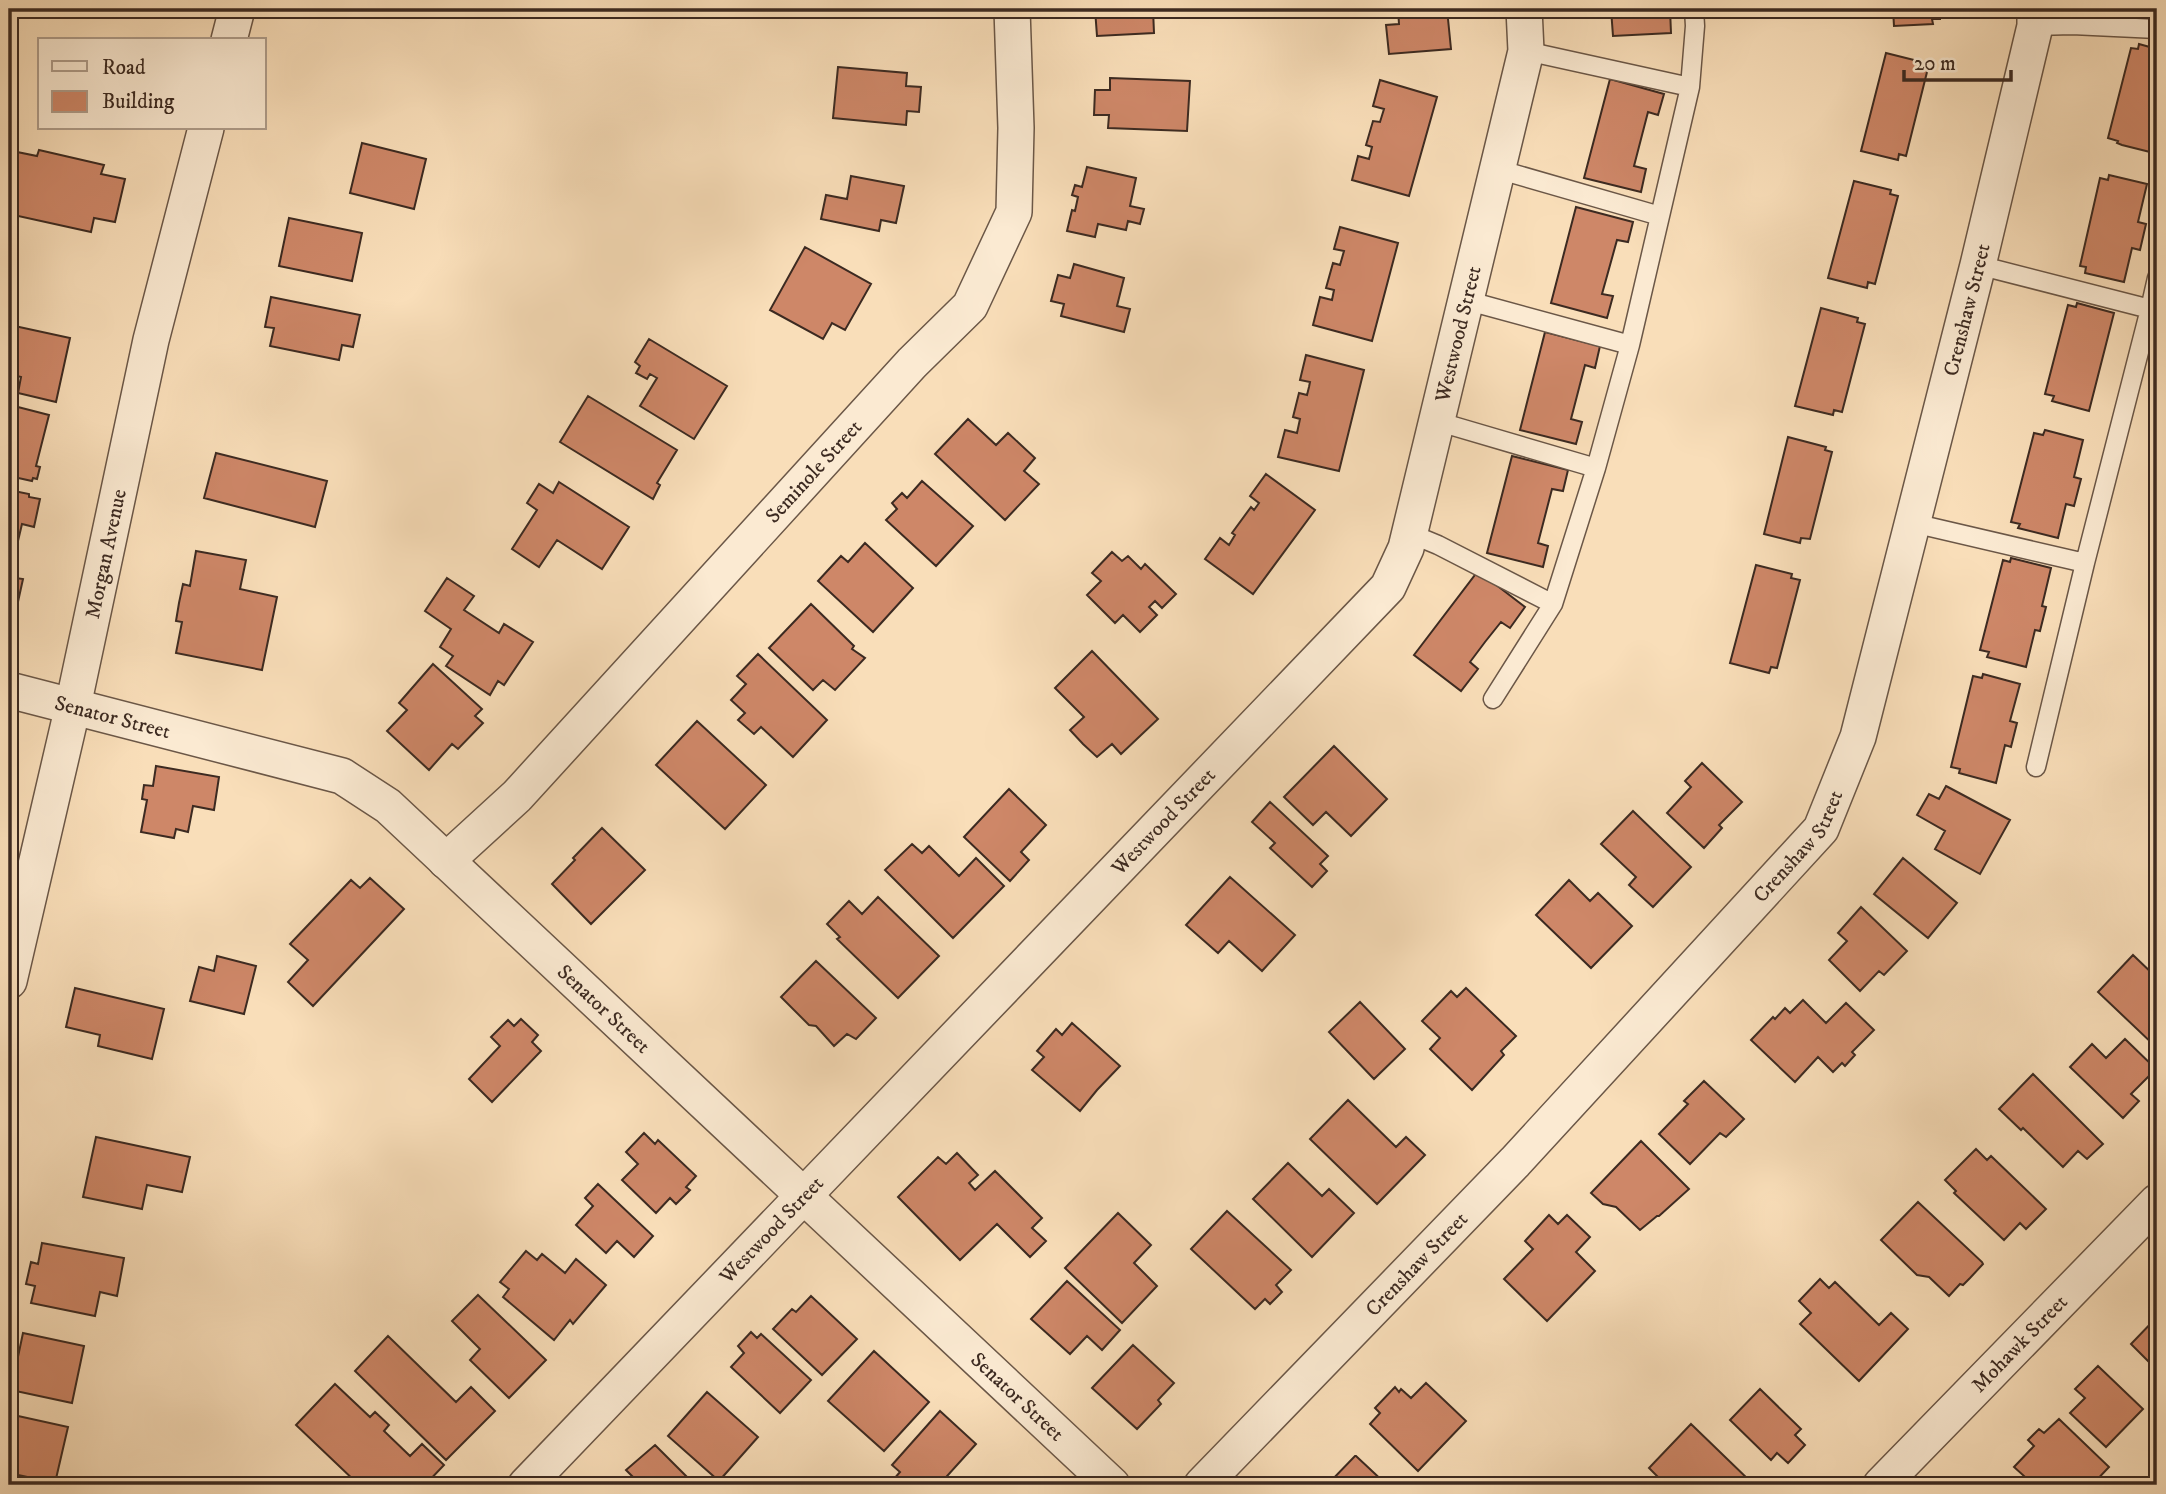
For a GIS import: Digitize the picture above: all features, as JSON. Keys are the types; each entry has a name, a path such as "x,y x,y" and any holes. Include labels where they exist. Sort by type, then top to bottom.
{"street":[{"path":"230,38 237,9"},
{"name":"Seminole Street","path":"446,861 517,796 912,363 970,306 1014,212 1016,128 1012,9"},
{"name":"Westwood Street","path":"526,1485 1388,587 1406,548 1525,51 1524,9"},
{"name":"Crenshaw Street","path":"1202,1485 1515,1162 1822,829 1858,737 1978,265 2035,17"},
{"name":"Morgan Avenue","path":"9,981 73,706 151,340 205,130"},
{"name":"Senator Street","path":"9,690 342,776 388,806 1112,1485"},
{"name":"Mohawk Street","path":"1881,1485 2157,1202"}],"lane":[{"path":"1493,699 1553,604 1596,468 1630,345 1690,88 1695,26 1693,9"},
{"path":"2035,17 2072,25 2157,29"},
{"path":"1525,51 1567,58 1690,88"},
{"path":"1497,169 1660,216"},
{"path":"1978,265 2150,309"},
{"path":"2036,767 2157,278"},
{"path":"1465,300 1630,345"},
{"path":"1436,421 1596,468"},
{"path":"1913,523 2085,564"},
{"path":"1409,533 1553,604"}],"building":[{"path":"1095,9 1153,9 1154,33 1097,36"},
{"path":"1398,9 1447,9 1451,49 1389,54 1386,25 1399,24"},
{"path":"1611,9 1670,9 1671,33 1613,36"},
{"path":"1893,9 1940,9 1940,19 1932,19 1933,24 1894,26"},
{"path":"2139,44 2157,49 2157,140 2154,153 2122,145 2108,138 2131,48 2138,49"},
{"path":"1886,53 1922,62 1921,67 1928,68 1906,156 1899,154 1898,160 1861,151"},
{"path":"838,67 907,73 906,86 921,87 919,112 907,111 906,125 833,118"},
{"path":"1110,78 1190,81 1187,131 1108,128 1109,115 1094,115 1095,90 1110,90"},
{"path":"1610,79 1664,94 1658,115 1648,112 1634,166 1646,169 1641,192 1584,178"},
{"path":"1380,80 1437,97 1409,196 1352,180 1358,156 1369,159 1372,147 1366,145 1373,121 1380,122 1384,109 1373,106"},
{"path":"362,143 426,159 414,209 350,193"},
{"path":"39,150 104,165 101,174 125,179 115,222 94,218 91,232 9,214 9,189 17,152 37,156"},
{"path":"1087,167 1136,178 1130,206 1144,209 1140,224 1128,221 1126,230 1098,224 1095,237 1067,231 1078,197 1072,195 1075,185 1082,187"},
{"path":"2109,175 2147,184 2138,222 2146,224 2140,250 2132,248 2124,282 2085,273 2086,267 2080,266 2100,178 2108,180"},
{"path":"851,176 904,186 896,223 881,220 879,231 821,219 826,195 847,199"},
{"path":"1854,181 1891,190 1890,194 1898,196 1875,284 1868,282 1867,288 1828,278"},
{"path":"1576,207 1633,222 1628,242 1617,240 1602,294 1613,296 1607,318 1551,303"},
{"path":"289,218 362,233 352,281 279,266"},
{"path":"1340,227 1398,243 1372,341 1313,325 1320,297 1332,300 1334,290 1326,288 1333,263 1340,265 1344,251 1334,249"},
{"path":"805,247 871,284 845,330 832,323 823,339 770,310"},
{"path":"1074,264 1124,278 1117,306 1130,309 1124,332 1061,316 1064,304 1051,301 1058,275 1070,278"},
{"path":"271,297 360,315 353,347 342,345 339,360 270,346 274,328 265,327"},
{"path":"2077,303 2114,313 2089,411 2052,401 2054,396 2045,394 2068,305 2076,307"},
{"path":"1821,308 1858,318 1857,322 1865,324 1842,412 1834,410 1833,415 1795,406"},
{"path":"10,325 70,338 56,402 18,393 21,377 9,374"},
{"path":"1545,332 1600,346 1595,368 1585,365 1571,419 1582,422 1576,444 1520,430"},
{"path":"649,339 727,386 694,439 640,406 657,378 650,374 647,379 636,373 640,366 635,362"},
{"path":"1306,355 1364,370 1339,471 1278,457 1285,430 1297,433 1300,419 1293,417 1299,393 1307,395 1310,382 1300,380"},
{"path":"588,396 677,450 657,483 660,485 653,499 560,442"},
{"path":"14,406 49,415 36,466 40,467 37,479 33,478 32,481 9,476 9,414 12,415"},
{"path":"968,419 996,445 1008,433 1035,458 1024,471 1039,484 1005,520 935,454"},
{"path":"2045,430 2083,440 2074,477 2081,479 2074,506 2066,504 2058,538 2018,528 2020,524 2011,522 2034,433 2043,435"},
{"path":"1788,437 1826,447 1825,450 1832,452 1810,539 1801,538 1800,543 1764,534"},
{"path":"216,453 327,481 315,527 204,498"},
{"path":"1512,456 1568,470 1563,491 1552,489 1538,543 1548,546 1543,567 1487,553"},
{"path":"1266,474 1315,510 1253,594 1205,559 1220,538 1229,545 1235,535 1232,533 1251,507 1254,510 1259,503 1250,496"},
{"path":"922,481 973,526 936,566 886,520 897,509 892,503 902,493 907,498"},
{"path":"559,482 629,527 602,569 557,540 539,567 512,549 537,510 527,503 539,484 553,493"},
{"path":"9,490 40,499 34,527 22,524 18,541 12,539 11,546 9,545"},
{"path":"865,543 913,588 873,632 818,581 841,556 848,562"},
{"path":"196,551 246,560 240,589 277,597 262,670 176,653 182,622 176,621 179,603 183,584 190,586"},
{"path":"1112,552 1122,561 1128,556 1141,569 1145,564 1176,594 1162,608 1155,601 1149,607 1157,615 1140,632 1123,615 1115,623 1087,595 1101,581 1092,573"},
{"path":"2011,558 2051,568 2042,606 2046,607 2040,631 2035,630 2026,667 1987,657 1989,652 1980,650 2003,560 2010,562"},
{"path":"1756,565 1792,574 1791,578 1800,580 1777,668 1771,667 1769,673 1730,663"},
{"path":"1478,571 1525,607 1510,628 1501,622 1485,642 1470,662 1478,669 1461,691 1414,655"},
{"path":"9,577 23,579 16,611 9,610"},
{"path":"447,578 474,596 464,610 499,633 504,624 533,642 504,685 498,681 490,695 446,666 453,656 440,647 451,629 425,611"},
{"path":"811,604 854,646 852,649 865,658 835,690 823,680 813,690 769,648"},
{"path":"1092,651 1158,719 1121,754 1112,744 1097,757 1083,744 1070,730 1084,717 1055,688"},
{"path":"758,654 827,720 793,757 761,727 754,734 738,720 745,713 731,700 746,684 737,676"},
{"path":"433,664 482,709 475,716 483,723 458,749 452,744 429,770 387,731 407,710 399,703"},
{"path":"1983,674 2020,684 2010,721 2017,723 2011,747 2005,745 1996,783 1959,773 1960,769 1951,767 1973,676 1982,678"},
{"path":"697,721 766,785 725,829 656,765"},
{"path":"1334,746 1387,799 1351,836 1326,812 1313,825 1284,797"},
{"path":"1702,763 1742,802 1719,825 1722,828 1704,848 1667,813 1691,787 1685,781"},
{"path":"156,766 219,777 214,810 193,806 188,832 176,829 174,838 141,832 147,800 142,799 144,785 153,786"},
{"path":"1946,786 2010,820 1980,874 1935,849 1945,831 1917,815 1929,794 1939,799"},
{"path":"1009,789 1046,825 1021,852 1029,860 1010,881 964,837"},
{"path":"1270,802 1328,856 1320,864 1327,871 1312,887 1270,848 1275,843 1252,822"},
{"path":"1633,811 1691,867 1653,907 1629,885 1636,877 1601,844"},
{"path":"602,828 645,870 591,924 552,884"},
{"path":"912,844 922,853 929,846 959,876 976,858 1004,886 953,938 885,870"},
{"path":"1903,858 1957,903 1928,938 1874,894"},
{"path":"1230,877 1295,935 1262,971 1229,941 1218,953 1186,925"},
{"path":"370,878 404,909 313,1006 288,982 308,960 290,944 351,880 360,888"},
{"path":"1569,880 1590,901 1598,893 1632,926 1591,968 1536,915"},
{"path":"878,897 939,956 898,998 837,939 840,937 827,924 849,901 862,914"},
{"path":"1861,907 1907,951 1884,975 1879,971 1860,991 1829,960 1847,941 1838,933"},
{"path":"2133,955 2157,978 2157,1048 2098,992"},
{"path":"217,956 256,966 244,1014 190,1001 199,967 214,971"},
{"path":"816,961 876,1018 856,1039 847,1034 834,1046 816,1026 809,1025 781,997"},
{"path":"75,988 164,1009 152,1059 98,1046 100,1035 66,1027"},
{"path":"1466,988 1516,1036 1501,1051 1504,1055 1472,1090 1430,1049 1440,1038 1422,1021 1451,991 1457,997"},
{"path":"1803,1000 1826,1023 1846,1003 1874,1030 1852,1052 1855,1055 1845,1066 1842,1063 1833,1072 1818,1057 1795,1082 1751,1040 1773,1017 1775,1019 1785,1008 1790,1013"},
{"path":"1360,1002 1405,1049 1374,1079 1329,1032"},
{"path":"521,1019 538,1035 532,1042 541,1051 492,1102 469,1079 500,1046 491,1037 508,1020 514,1026"},
{"path":"1072,1023 1120,1066 1080,1111 1032,1070 1044,1057 1037,1051 1056,1029 1062,1035"},
{"path":"2125,1039 2156,1069 2131,1094 2139,1101 2123,1118 2070,1067 2092,1044 2106,1058"},
{"path":"2033,1074 2103,1144 2087,1159 2078,1151 2063,1167 1999,1109"},
{"path":"1704,1081 1744,1119 1726,1137 1720,1133 1690,1164 1659,1134 1688,1104 1684,1101"},
{"path":"1348,1100 1396,1147 1406,1137 1425,1155 1377,1204 1310,1139"},
{"path":"644,1133 655,1144 658,1140 696,1176 686,1187 690,1190 676,1204 670,1198 656,1213 622,1180 638,1164 626,1152"},
{"path":"96,1137 190,1157 182,1192 147,1185 142,1209 83,1197"},
{"path":"1641,1141 1689,1189 1640,1230 1616,1207 1603,1204 1591,1193"},
{"path":"1976,1149 1987,1160 1991,1156 2046,1209 2026,1229 2020,1223 2004,1240 1954,1193 1956,1191 1945,1180"},
{"path":"957,1153 978,1175 969,1183 975,1190 995,1171 1042,1218 1032,1228 1046,1241 1030,1257 997,1224 960,1260 898,1197 938,1157 946,1164"},
{"path":"1288,1163 1322,1196 1329,1189 1354,1213 1312,1257 1253,1199"},
{"path":"598,1184 653,1236 634,1257 617,1241 606,1253 576,1225 593,1206 585,1198"},
{"path":"1918,1202 1983,1264 1949,1296 1929,1277 1917,1275 1881,1240"},
{"path":"1227,1211 1291,1270 1276,1285 1282,1292 1270,1304 1265,1299 1255,1309 1191,1249"},
{"path":"1118,1213 1151,1245 1134,1263 1157,1286 1122,1323 1065,1268"},
{"path":"1549,1215 1558,1224 1567,1215 1590,1237 1576,1252 1595,1271 1547,1321 1504,1279 1533,1249 1525,1241"},
{"path":"42,1243 124,1258 117,1296 100,1292 95,1316 31,1303 35,1286 26,1284 31,1262 38,1264"},
{"path":"526,1251 537,1260 542,1254 565,1273 576,1259 606,1285 573,1324 570,1320 554,1340 503,1297 509,1289 500,1282"},
{"path":"1820,1279 1829,1288 1835,1282 1879,1325 1891,1313 1908,1329 1859,1381 1800,1324 1811,1313 1799,1301"},
{"path":"1067,1281 1120,1330 1102,1350 1087,1336 1070,1354 1031,1319"},
{"path":"478,1295 546,1360 509,1398 470,1360 480,1349 452,1321"},
{"path":"811,1296 857,1339 822,1375 773,1329 792,1309 796,1312"},
{"path":"2157,1317 2157,1370 2131,1344"},
{"path":"751,1332 757,1338 761,1334 811,1380 780,1413 731,1367 744,1353 738,1346"},
{"path":"23,1333 84,1346 72,1403 11,1390"},
{"path":"388,1336 456,1402 471,1387 495,1411 446,1460 355,1371"},
{"path":"1133,1345 1174,1383 1158,1400 1161,1404 1137,1429 1092,1388"},
{"path":"874,1351 929,1402 884,1451 828,1401"},
{"path":"2098,1366 2143,1409 2106,1447 2070,1413 2085,1398 2075,1389"},
{"path":"1426,1383 1466,1421 1418,1471 1370,1424 1380,1413 1375,1408 1395,1387 1411,1398"},
{"path":"335,1384 370,1417 375,1412 389,1425 384,1431 410,1456 422,1444 444,1465 425,1485 359,1485 296,1425"},
{"path":"1760,1389 1801,1429 1795,1435 1805,1445 1788,1463 1777,1453 1771,1460 1730,1420"},
{"path":"707,1392 758,1437 719,1481 668,1436"},
{"path":"940,1411 976,1444 939,1485 923,1485 918,1481 914,1485 901,1485 894,1479 900,1472 892,1465"},
{"path":"9,1414 68,1427 55,1483 9,1473"},
{"path":"2059,1419 2109,1467 2092,1485 2034,1485 2014,1467 2034,1446 2028,1440 2039,1429 2044,1433"},
{"path":"1691,1424 1751,1482 1748,1485 1666,1485 1649,1468"},
{"path":"655,1445 687,1477 683,1480 688,1485 624,1485 633,1477 626,1470"},
{"path":"1356,1456 1387,1485 1327,1485"}]}
